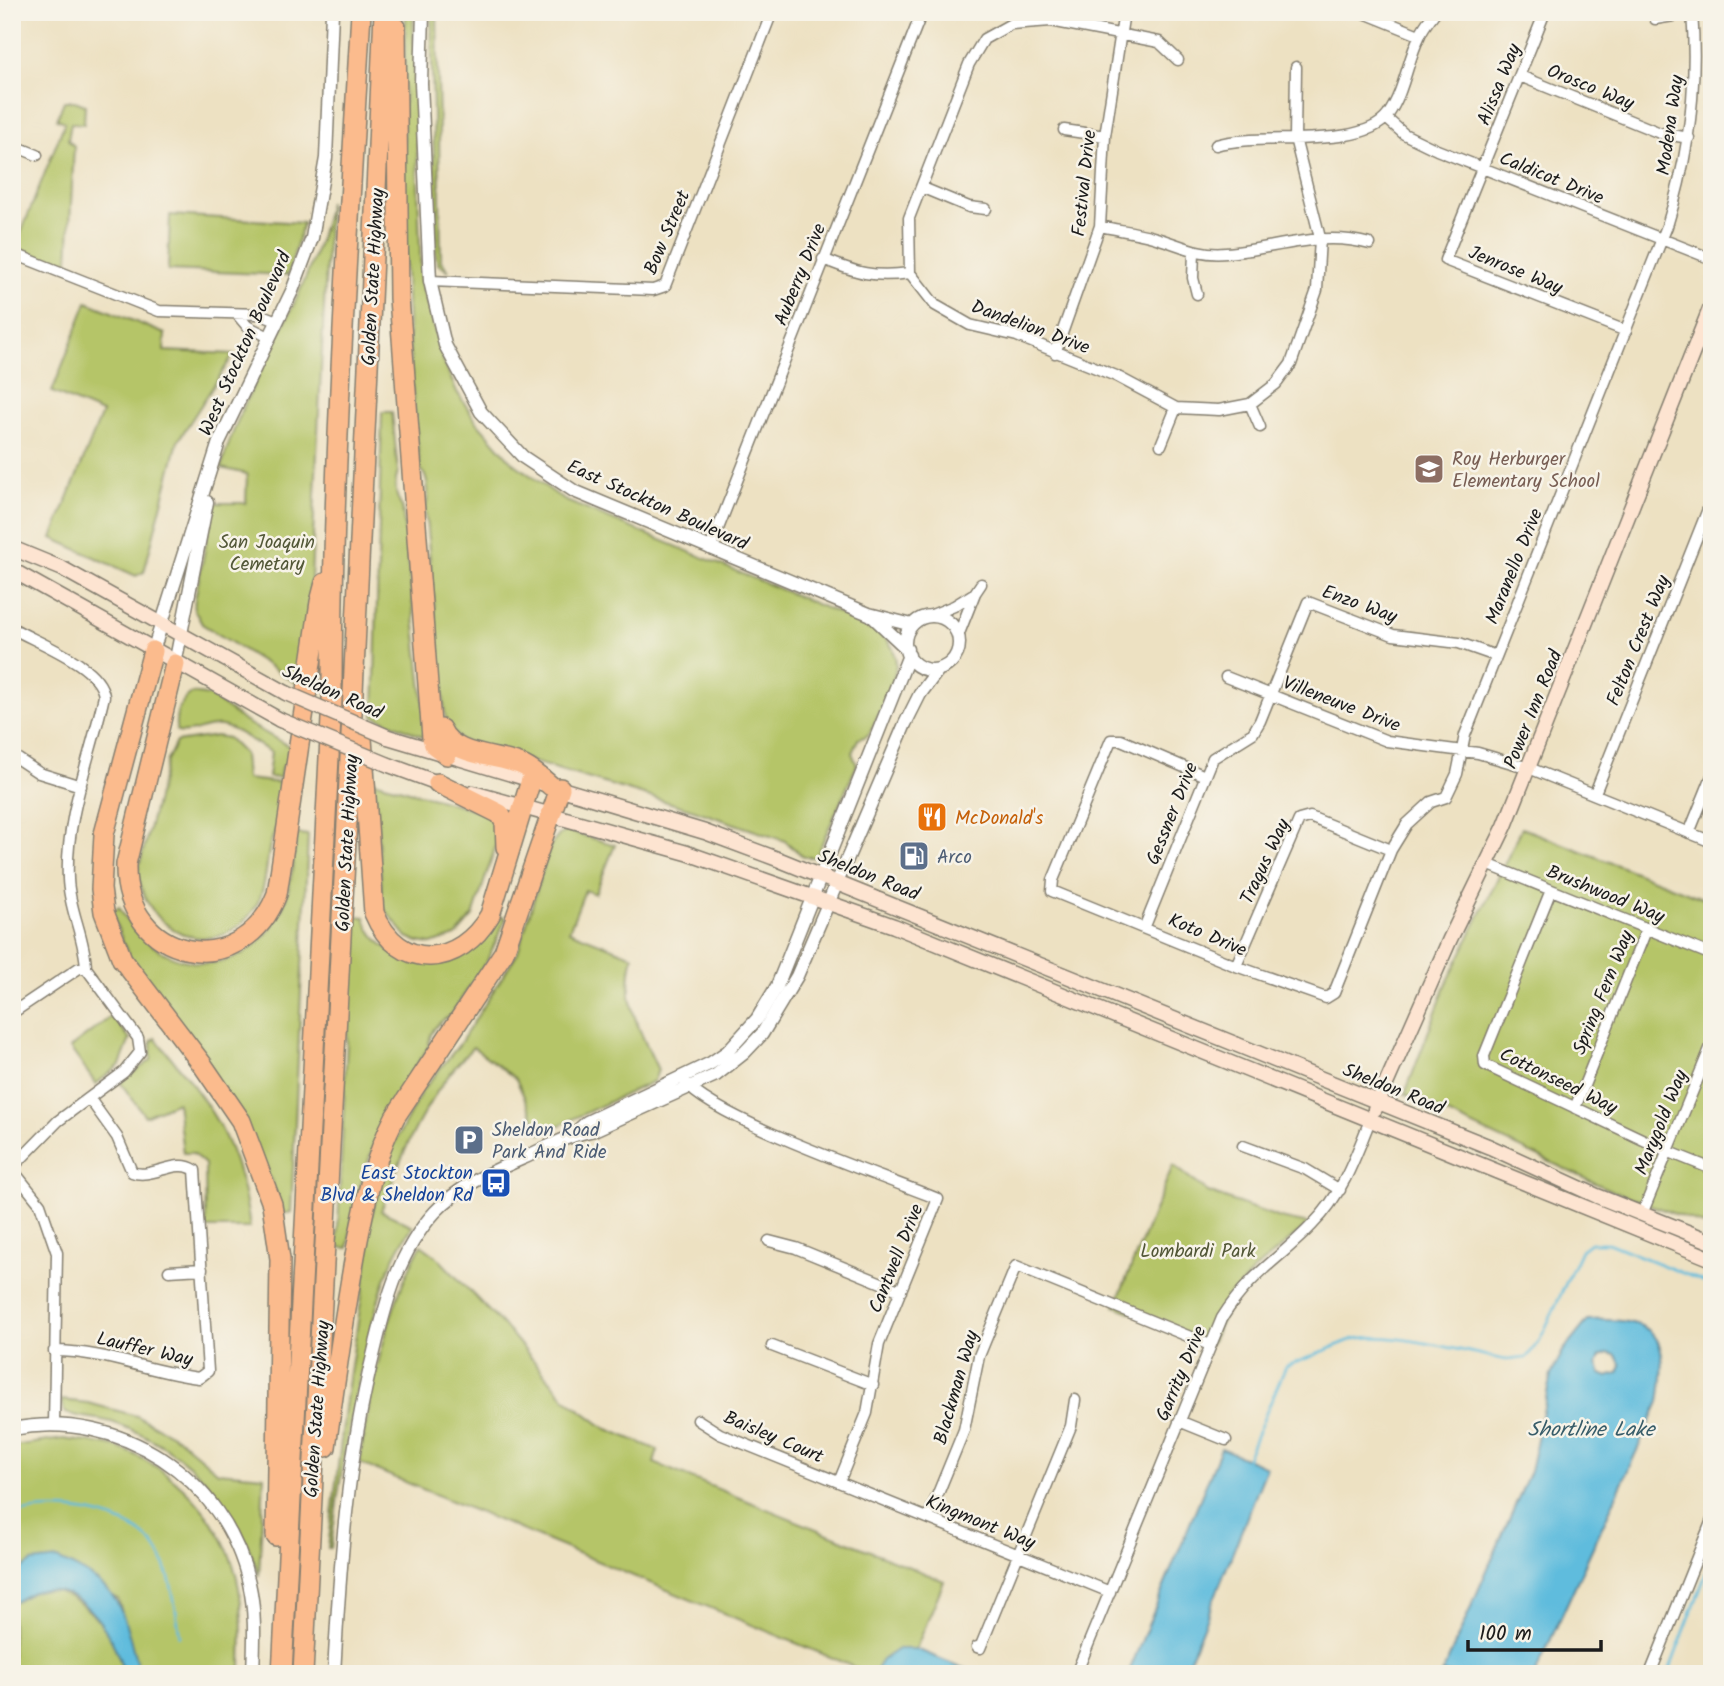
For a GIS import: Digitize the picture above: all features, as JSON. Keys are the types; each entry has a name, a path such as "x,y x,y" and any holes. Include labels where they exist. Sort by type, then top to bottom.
{"highway":[{"name":"Golden State Highway","path":"281,1674 332,699 332,558 361,12"},
{"name":"Golden State Highway","path":"303,1674 308,1522 321,1342 384,12"},
{"path":"395,12 399,298 432,738 434,745 447,755"},
{"path":"175,664 126,864 126,892 137,916 157,936 182,948 212,951 239,944 252,935 272,909 277,894 320,602 332,558"},
{"path":"355,646 374,913 379,925 393,941 422,956 448,954 473,940 490,915 531,780"},
{"path":"153,651 109,811 100,862 100,889 104,912 122,959 241,1121 260,1165 272,1204 280,1258 276,1523 281,1674"},
{"path":"308,1522 320,1498 341,1335 366,1199 377,1158 396,1117 508,943 556,787 525,766 449,741 444,736 431,701"},
{"path":"438,783 500,814 505,823 505,862"}],"main road":[{"name":"Power Inn Road","path":"1370,1120 1450,939 1488,864 1529,768 1712,304"},
{"name":"Sheldon Road","path":"13,548 63,569 286,693 388,737 705,832 837,882 1490,1147 1712,1242"},
{"name":"Sheldon Road","path":"12,570 175,664 280,720 389,765 438,783 687,853 813,896 949,947 1712,1259"}],"street":[{"name":"West Stockton Boulevard","path":"153,651 219,442 302,267 323,188 332,12"},
{"name":"East Stockton Boulevard","path":"423,12 421,83 430,281 437,321 455,369 481,412 523,457 574,491 869,614 912,625"},
{"name":"Bow Street","path":"430,281 653,290 665,286 772,12"},
{"name":"Auberry Drive","path":"710,549 922,12"},
{"path":"1011,12 1011,24"},
{"name":"Festival Drive","path":"1055,353 1100,226 1105,136 1125,12"},
{"path":"1362,12 1419,35"},
{"path":"1216,145 1233,139 1327,138 1358,133 1386,118 1406,79 1419,35 1435,12"},
{"name":"Alissa Way","path":"1482,168 1545,12"},
{"path":"1655,19 1692,13"},
{"name":"Modena Way","path":"1662,240 1675,201 1689,138 1695,63 1692,13"},
{"path":"823,259 862,275 910,273 909,218 923,188 969,64 984,39 1011,24 1051,21 1159,42 1178,60"},
{"name":"Dandelion Drive","path":"910,273 935,305 970,325 1017,336 1116,376 1176,408 1219,410 1250,404 1276,384 1291,364 1317,290 1320,238 1295,138 1296,67"},
{"name":"Orosco Way","path":"1520,76 1660,133 1689,138"},
{"name":"Caldicot Drive","path":"1386,118 1404,134 1482,168 1712,259"},
{"path":"1064,130 1105,136"},
{"path":"12,145 37,155"},
{"name":"Jenrose Way","path":"1482,168 1446,260 1626,331"},
{"path":"923,188 969,207 986,209"},
{"path":"1100,226 1154,237 1194,252 1225,253 1320,238 1346,237 1370,244"},
{"name":"Maranello Drive","path":"1462,751 1496,656 1662,240"},
{"path":"1194,252 1193,278 1197,294"},
{"path":"12,253 159,311 259,314 277,321"},
{"path":"237,314 247,326 270,337"},
{"path":"1250,404 1260,427"},
{"path":"1161,445 1176,408"},
{"name":"West Stockton Boulevard","path":"175,664 205,521 208,481"},
{"name":"Felton Crest Way","path":"1595,793 1712,499"},
{"path":"334,1674 349,1467 371,1363 397,1270 420,1230 450,1197 493,1171 575,1133 594,1130 685,1083 727,1052 757,1019 782,976 882,728 908,652 906,641 912,625 954,607 978,588 958,636 957,654 938,670 919,695 793,983 762,1034 744,1054 716,1075 685,1083"},
{"name":"Enzo Way","path":"1271,695 1308,602 1393,635 1459,643 1496,656"},
{"name":"East Stockton Boulevard","path":"869,614 908,652"},
{"path":"927,617 943,618 955,629 958,636"},
{"path":"12,628 88,670 103,686 104,696 71,827 67,876 69,897 85,954 86,968 138,1038 140,1052 124,1072 51,1128 12,1169 40,1204 53,1234 58,1272 54,1425"},
{"path":"908,652 924,669 938,670"},
{"name":"Villeneuve Drive","path":"1227,677 1387,741 1462,751 1529,768 1712,842"},
{"name":"Gessner Drive","path":"1145,926 1213,758 1253,733 1271,695"},
{"path":"864,820 866,797 889,741 888,732 882,728"},
{"name":"Koto Drive","path":"1205,776 1121,740 1111,740 1053,880 1052,891 1145,926 1236,966 1326,998 1335,993 1391,850 1407,824 1431,802 1446,797 1457,774 1462,751"},
{"path":"12,755 39,773 81,786"},
{"path":"1689,833 1712,776"},
{"name":"Tragus Way","path":"1236,966 1299,820 1310,817 1391,850"},
{"name":"Brushwood Way","path":"1488,864 1712,954"},
{"name":"Cottonseed Way","path":"1551,890 1484,1056 1485,1065 1667,1151 1712,1169"},
{"name":"Spring Fern Way","path":"1575,1108 1647,928"},
{"path":"12,1013 79,968 86,968"},
{"name":"Marygold Way","path":"1642,1214 1712,1044"},
{"name":"Cantwell Drive","path":"685,1083 745,1120 938,1199 879,1344 867,1413 839,1482"},
{"name":"Lauffer Way","path":"54,1351 115,1357 176,1375 199,1378 205,1375 208,1357 195,1170 189,1166 165,1168 141,1175 132,1172 117,1137 89,1098"},
{"name":"Garrity Drive","path":"1076,1674 1223,1318 1247,1283 1315,1223 1340,1189 1370,1120"},
{"path":"1243,1146 1305,1169 1340,1189"},
{"path":"769,1241 796,1248 901,1290"},
{"name":"Blackman Way","path":"929,1518 967,1420 979,1356 1016,1266 1210,1345"},
{"path":"169,1271 202,1269"},
{"path":"772,1346 873,1385"},
{"path":"976,1647 980,1648 1071,1426 1076,1400"},
{"name":"Baisley Court","path":"698,1420 720,1434 839,1482"},
{"path":"1179,1421 1226,1440"},
{"path":"12,1429 54,1425 109,1433 148,1449 183,1473 210,1501 233,1536 249,1583 254,1615 253,1674"},
{"name":"Kingmont Way","path":"839,1482 1110,1592"},
{"path":"1650,1674 1712,1520"}],"green space":[{"path":"406,12 413,12 421,282 444,363 457,392 476,421 511,461 564,500 869,626 893,648 896,661 891,688 871,731 867,736 858,739 852,753 857,765 816,857 804,857 785,841 694,810 460,740 446,723 425,509 428,487 420,468 410,354 404,183"},
{"path":"431,12 437,12 441,261 449,271 438,264 436,258"},
{"path":"64,101 85,105 84,124 71,123 68,140 74,146 68,262 71,267 15,248 65,122 57,119"},
{"name":"San Joaquin Cemetary","path":"329,202 310,600 298,684 202,624 194,609 214,503 246,503 247,474 221,468 232,434 308,271"},
{"path":"170,215 303,223 288,275 168,270"},
{"path":"87,302 165,334 164,351 234,354 178,441 144,572 136,576 52,538 102,413 52,392"},
{"path":"382,412 392,412 398,472 396,490 402,507 427,735 424,737 374,716"},
{"path":"192,693 210,696 244,721 292,748 289,761 281,768 280,778 268,777 271,752 234,730 215,726 177,732 178,710"},
{"path":"216,736 228,738 244,754 246,779 282,783 282,810 270,845 263,888 252,912 236,928 218,936 200,938 182,934 166,924 152,910 143,892 138,871 167,760 176,742"},
{"path":"374,781 487,813 496,820 499,836 473,916 456,936 431,944 418,942 407,937 383,907"},
{"path":"1522,828 1712,902 1712,1228 1608,1189 1405,1094 1446,985"},
{"path":"568,831 615,845 595,894 585,890 569,931 633,956 629,988 631,1002 639,1028 658,1070 654,1081 541,1134 516,1079 473,1047 442,1084 418,1124 381,1211 413,1226 396,1253 384,1281 376,1311 351,1418 331,1548 328,1548 347,1392 369,1250 367,1234 386,1159 422,1091 459,1045 518,952 550,846 560,834"},
{"path":"297,834 308,835 291,1213 279,1213 272,1182 129,957 111,911 119,907 133,928 152,945 172,957 194,962 216,962 238,956 258,943 281,912 290,880"},
{"path":"496,915 506,918 488,959 450,1016 435,1028 429,1046 398,1095 366,1167 348,1248 337,1247 353,916 365,917 375,936 391,951 422,963 438,963 466,953 488,931"},
{"path":"112,1016 130,1039 120,1065 96,1084 70,1048"},
{"path":"155,1038 192,1083 230,1147 245,1198 250,1228 206,1228 205,1164 192,1153 183,1153 177,1102 145,1116 120,1082 151,1060 151,1042"},
{"name":"Lombardi Park","path":"1173,1165 1208,1192 1280,1218 1309,1224 1252,1272 1235,1292 1210,1345 1115,1306"},
{"path":"421,1245 436,1256 512,1335 566,1399 605,1428 658,1450 654,1463 944,1581 916,1649 894,1653 871,1674 359,1463 381,1351 408,1270"},
{"path":"61,1400 88,1403 137,1416 178,1438 218,1472 264,1476 259,1576 238,1525 207,1482 188,1464 143,1435 117,1424 64,1412"},
{"path":"63,1439 110,1445 140,1457 163,1471 201,1507 228,1552 237,1577 242,1612 241,1674 140,1674 118,1599 32,1562 12,1576 12,1446"},
{"path":"55,1590 92,1613 108,1633 124,1674 12,1674 12,1604 34,1591"}],"water":[{"name":"Shortline Lake","path":"1588,1320 1612,1320 1644,1327 1654,1335 1660,1346 1662,1379 1659,1402 1535,1674 1442,1674 1530,1471 1551,1375 1563,1351","holes":["1608,1353 1616,1355 1621,1366 1618,1373 1608,1377 1601,1374 1597,1364 1600,1356"]},
{"path":"1221,1448 1267,1467 1184,1674 1128,1674"},
{"path":"57,1559 96,1580 117,1603 140,1674 124,1674 113,1644 104,1629 82,1603 69,1595 53,1590 36,1591 12,1604 12,1576 32,1562"},
{"path":"898,1649 916,1649 978,1674 873,1674 882,1660"}],"waterway":[{"path":"1246,1460 1286,1366 1351,1340 1366,1337 1405,1340 1506,1360 1526,1358 1540,1340 1581,1250 1590,1243 1608,1243 1712,1285"},
{"path":"12,1515 49,1509 70,1510 92,1513 132,1527 148,1539 164,1563 173,1593 180,1636"},
{"path":"1668,1674 1712,1558"}],"place":[{"name":"Roy Herburger Elementary School","path":"1429,469"},
{"name":"McDonald's","path":"932,817"},
{"name":"Arco","path":"914,856"},
{"name":"Sheldon Road Park And Ride","path":"469,1140"},
{"name":"East Stockton Blvd & Sheldon Rd","path":"496,1183"}]}
